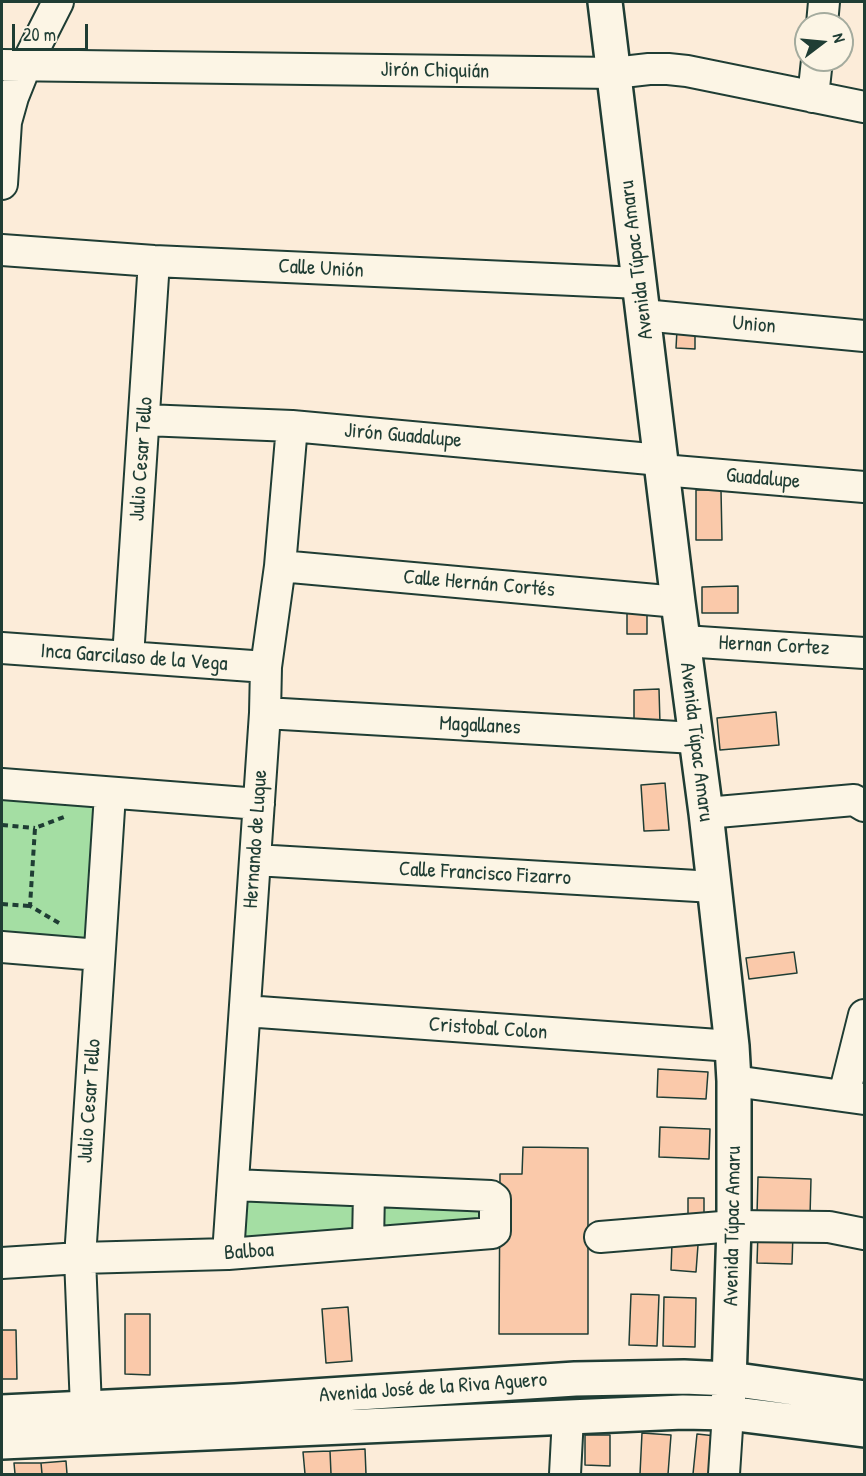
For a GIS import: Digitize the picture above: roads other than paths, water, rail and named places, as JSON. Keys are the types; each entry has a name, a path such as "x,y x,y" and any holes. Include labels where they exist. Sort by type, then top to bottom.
{"main road":[{"name":"Avenida Túpac Amaru","path":"605,2 706,813 732,1046 734,1226 728,1413"},
{"name":"Avenida José de la Riva Aguero","path":"2,1412 575,1379 684,1377 730,1379 864,1398"},
{"name":"Avenida José de la Riva Aguero","path":"2,1442 683,1412 728,1413 864,1430"}],"street":[{"path":"2,184 6,122 13,97 13,66 58,2"},
{"name":"Jirón Chiquián","path":"13,66 614,73 649,69 687,70 864,107"},
{"path":"813,98 816,72"},
{"name":"Calle Unión","path":"2,250 154,261 640,283"},
{"name":"Julio Cesar Tello","path":"128,657 154,261"},
{"name":"Union","path":"643,315 864,336"},
{"name":"Jirón Guadalupe","path":"145,420 292,426 662,465"},
{"name":"Hernando de Luque","path":"228,1254 265,713 266,667 280,566 292,426"},
{"name":"Guadalupe","path":"662,465 864,487"},
{"name":"Calle Hernán Cortés","path":"280,566 678,602"},
{"name":"Hernan Cortez","path":"684,641 864,653"},
{"name":"Inca Garcilaso de la Vega","path":"2,648 266,667"},
{"name":"Magallanes","path":"265,713 695,738"},
{"path":"2,784 259,804"},
{"name":"Julio Cesar Tello","path":"86,1408 80,1258 110,794"},
{"path":"706,813 854,800 864,809"},
{"name":"Calle Francisco Fizarro","path":"255,860 714,887"},
{"path":"2,947 99,955"},
{"name":"Cristobal Colon","path":"245,1011 732,1046"},
{"path":"734,1081 854,1097 864,1015"},
{"path":"234,1185 369,1191 368,1243"},
{"name":"Balboa","path":"2,1263 80,1258 228,1254 495,1231 495,1199 491,1196 369,1191"},
{"path":"600,1236 734,1226 829,1227 864,1234"},
{"path":"724,1474 728,1413"},
{"path":"565,1474 568,1417"}]}
